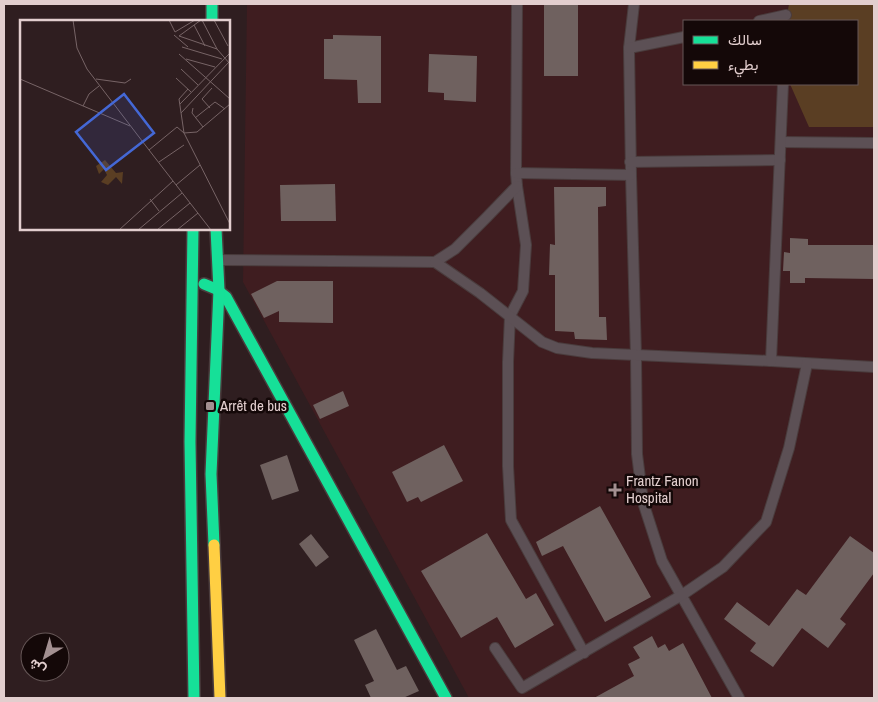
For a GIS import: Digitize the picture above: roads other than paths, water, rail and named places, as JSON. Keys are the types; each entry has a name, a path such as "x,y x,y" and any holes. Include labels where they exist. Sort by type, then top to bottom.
{"main road":[{"path":"212,4 212,20"},
{"path":"193,230 190,459 194,698"},
{"path":"216,230 219,290 211,474 220,698"},
{"path":"192,281 219,290 226,297 446,698"}],"lane":[{"path":"517,4 516,173 526,246 523,291 510,316 508,466 511,520 584,653"},
{"path":"634,4 629,48 630,174 636,356 636,454 642,502 662,561 739,698"},
{"path":"767,20 786,18 789,4"},
{"path":"629,48 683,37"},
{"path":"771,361 783,85"},
{"path":"781,142 874,143"},
{"path":"630,162 780,160"},
{"path":"516,173 630,174"},
{"path":"217,260 435,262 455,249 517,186"},
{"path":"435,262 480,293 542,342 557,348 636,356 771,361 874,368"},
{"path":"496,648 522,688 682,595 722,566 766,522 789,448 807,364"}],"place":[{"name":"Arrêt de bus","path":"210,406"},
{"name":"Frantz Fanon Hospital","path":"615,490"}]}
